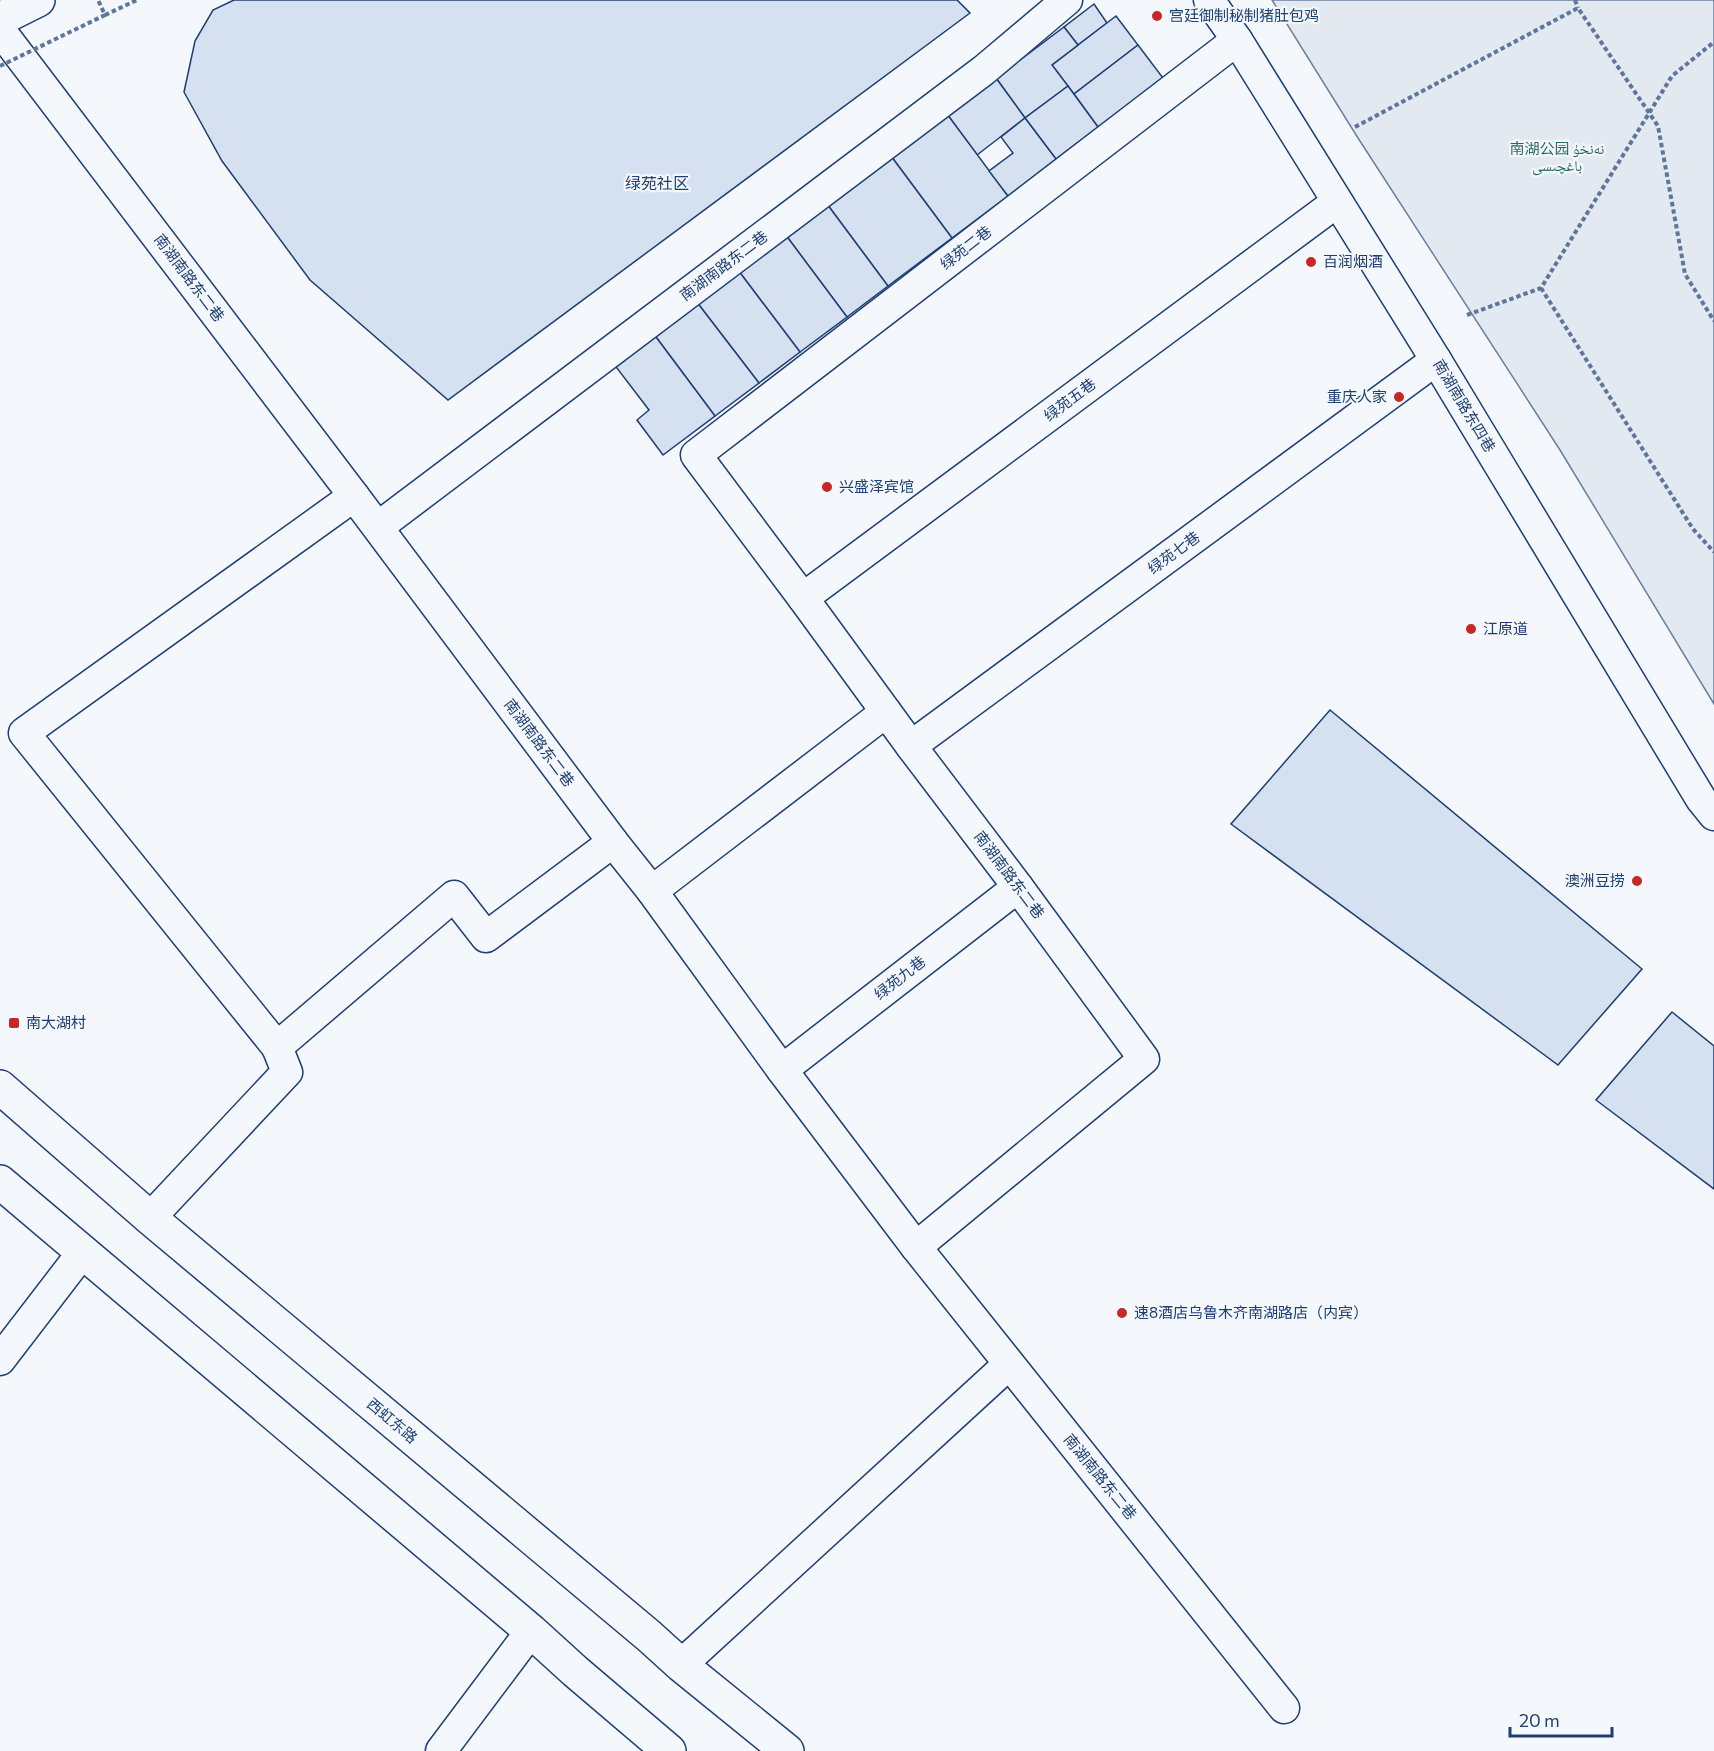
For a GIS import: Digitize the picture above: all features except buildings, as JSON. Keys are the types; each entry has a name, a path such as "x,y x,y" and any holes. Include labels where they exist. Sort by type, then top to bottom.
{"main road":[{"path":"0,19 38,0"},
{"name":"西虹东路","path":"0,1087 150,1218 681,1665 788,1751"},
{"path":"0,1182 531,1631 669,1751"}],"street":[{"name":"南湖南路东二巷","path":"378,527 984,70 1067,0"},
{"name":"南湖南路东四巷","path":"1209,0 1237,40 1436,360 1701,800 1714,815"},
{"name":"南湖南路东二巷","path":"0,30 652,891 782,1070 916,1247 1284,1707"},
{"name":"绿苑二巷","path":"696,455 1237,40"},
{"name":"绿苑五巷","path":"803,598 1337,202"},
{"name":"绿苑七巷","path":"911,746 1436,360"},
{"name":"南湖南路东二巷","path":"696,455 1144,1059 916,1247"},
{"path":"150,1218 287,1072 278,1047 24,734 354,496"},
{"path":"652,891 886,712"},
{"path":"278,1047 454,896 486,937 613,842"},
{"name":"绿苑九巷","path":"782,1070 1018,887"},
{"path":"0,1360 82,1253"},
{"path":"681,1665 1009,1364"},
{"path":"441,1751 531,1631"}],"path":[{"path":"98,0 105,15"},
{"path":"0,66 137,0"},
{"path":"1575,0 1578,8 1658,126 1685,274 1714,321"},
{"path":"1355,127 1578,8"},
{"path":"1467,315 1541,288 1672,76 1714,42"},
{"path":"1541,288 1693,530 1714,552"}],"green space":[{"name":"南湖公园 نەنخۇ باغچىسى","path":"1272,0 1714,0 1714,704 1560,450 1358,138"}],"place":[{"name":"宫廷御制秘制猪肚包鸡","path":"1157,16"},
{"name":"百润烟酒","path":"1311,262"},
{"name":"重庆人家","path":"1399,397"},
{"name":"兴盛泽宾馆","path":"827,487"},
{"name":"江原道","path":"1471,629"},
{"name":"澳洲豆捞","path":"1637,881"},
{"name":"南大湖村","path":"14,1023"},
{"name":"速8酒店乌鲁木齐南湖路店（内宾）","path":"1122,1313"}],"district":[{"name":"绿苑社区","path":"657,183"}]}
